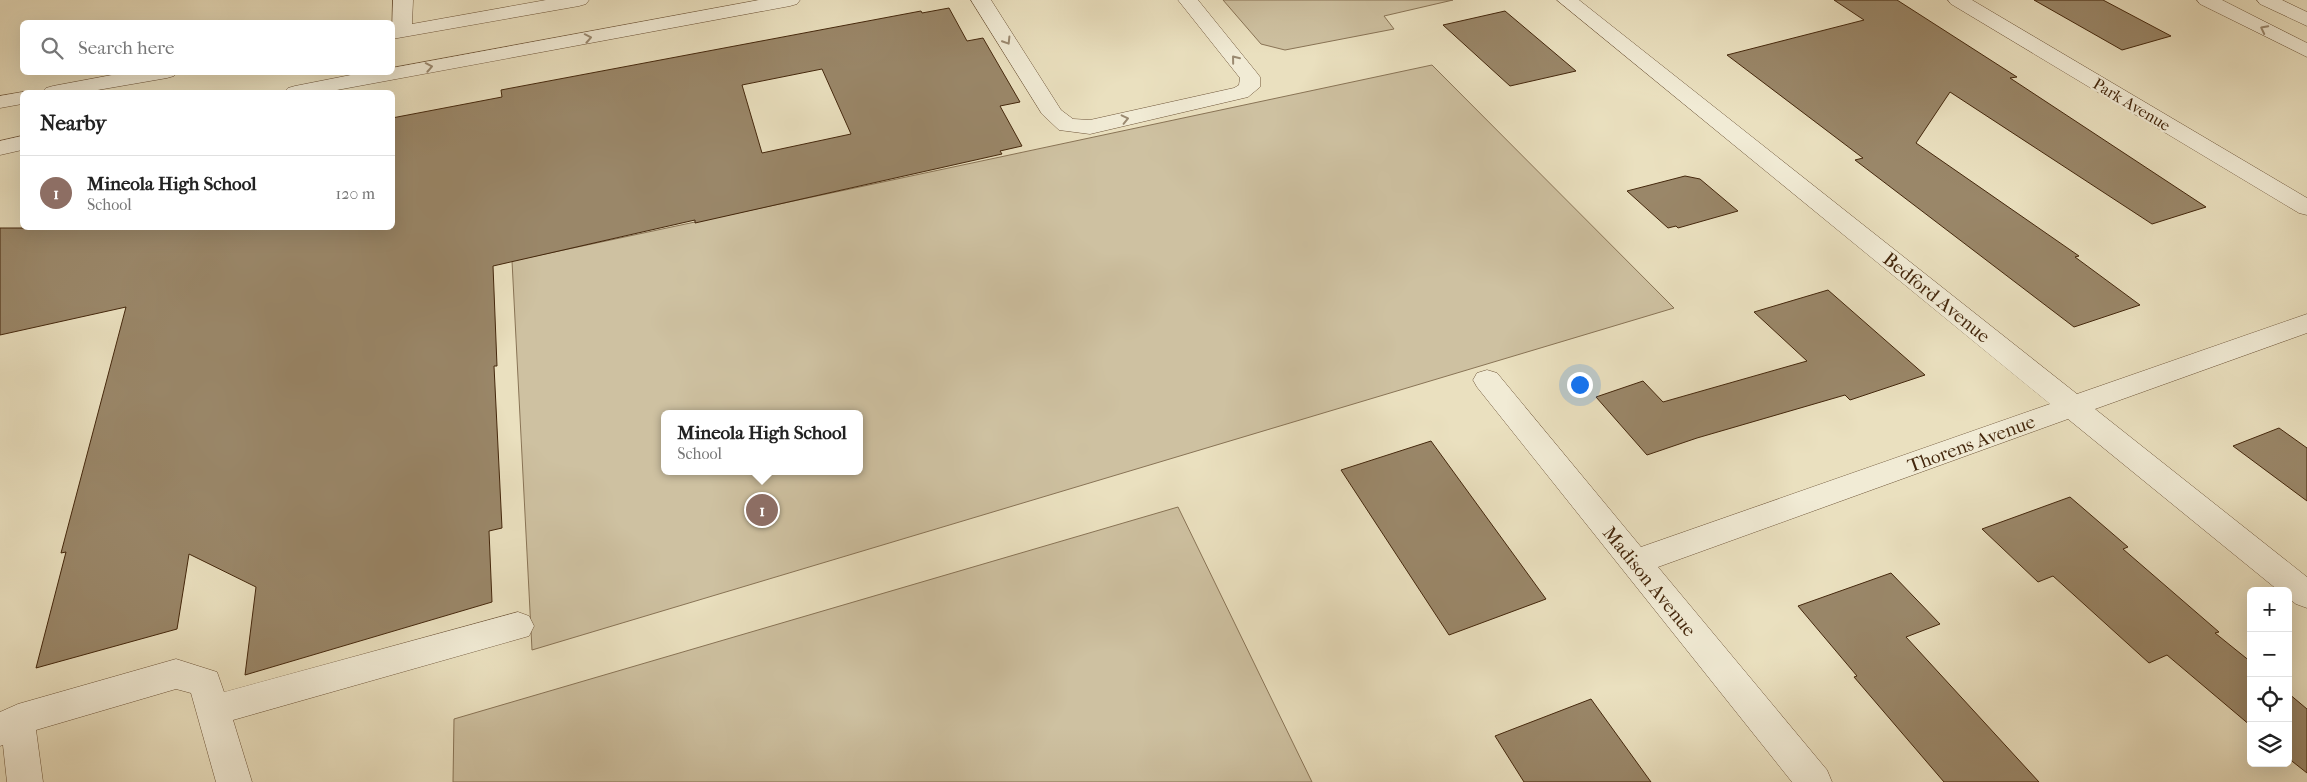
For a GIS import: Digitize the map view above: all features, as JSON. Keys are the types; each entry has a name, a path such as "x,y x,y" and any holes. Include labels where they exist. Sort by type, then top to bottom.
{"street":[{"path":"403,0 397,32 579,0"},
{"path":"395,73 790,0"},
{"path":"981,0 1053,114 1067,125 1090,127 1241,93 1249,87 1250,77 1188,0"},
{"name":"Bedford Avenue","path":"1568,0 2307,595"},
{"name":"Park Avenue","path":"1958,0 2307,208"},
{"path":"2207,0 2307,51"},
{"path":"2267,0 2307,20"},
{"path":"64,90 150,75"},
{"path":"306,90 386,75"},
{"path":"0,102 20,98"},
{"path":"0,148 20,143"},
{"name":"Thorens Avenue","path":"1635,562 2307,322"},
{"name":"Madison Avenue","path":"1487,380 1814,782"},
{"path":"213,710 518,626"},
{"path":"25,782 9,725 176,674 205,683 234,782"}],"shaded area":[{"path":"1223,0 1453,0 1384,16 1394,29 1285,50 1261,44"},
{"path":"1432,65 1674,308 532,650 512,261"},
{"path":"1178,507 1312,782 453,782 454,719"}],"building":[{"path":"1834,0 1897,0 2017,77 2010,78 2206,207 2152,224 1950,92 1916,143 2079,256 2075,257 2140,305 2074,327 1855,160 1863,158 1727,55 1864,20"},
{"path":"2034,0 2103,0 2171,36 2122,50"},
{"path":"949,8 967,41 983,38 1020,102 1000,106 1022,146 1000,151 1002,154 695,223 695,220 493,266 497,366 494,366 502,528 489,531 492,602 245,675 256,587 189,554 177,629 36,668 66,552 61,553 126,307 0,335 0,228 20,228 20,230 395,230 395,117 502,97 501,90 921,11 922,13","holes":["822,69 851,134 762,153 742,85"]},
{"path":"1505,11 1576,71 1510,86 1443,25"},
{"path":"1685,176 1700,179 1738,211 1678,228 1676,226 1668,228 1627,191"},
{"path":"1828,290 1925,375 1850,400 1845,395 1697,438 1647,455 1596,397 1643,381 1663,402 1807,361 1754,312"},
{"path":"2279,428 2307,448 2307,501 2233,446"},
{"path":"1431,441 1546,599 1449,635 1341,470"},
{"path":"2070,497 2128,547 2123,549 2219,632 2215,633 2247,659 2247,723 2167,655 2149,663 2053,576 2038,582 1982,529"},
{"path":"1891,573 1940,624 1906,637 2039,782 1944,782 1854,677 1857,676 1798,606"},
{"path":"2292,696 2307,709 2307,773 2292,761"},
{"path":"1591,699 1651,782 1524,782 1495,736"}],"place":[{"name":"Mineola High School","path":"762,510"}]}
